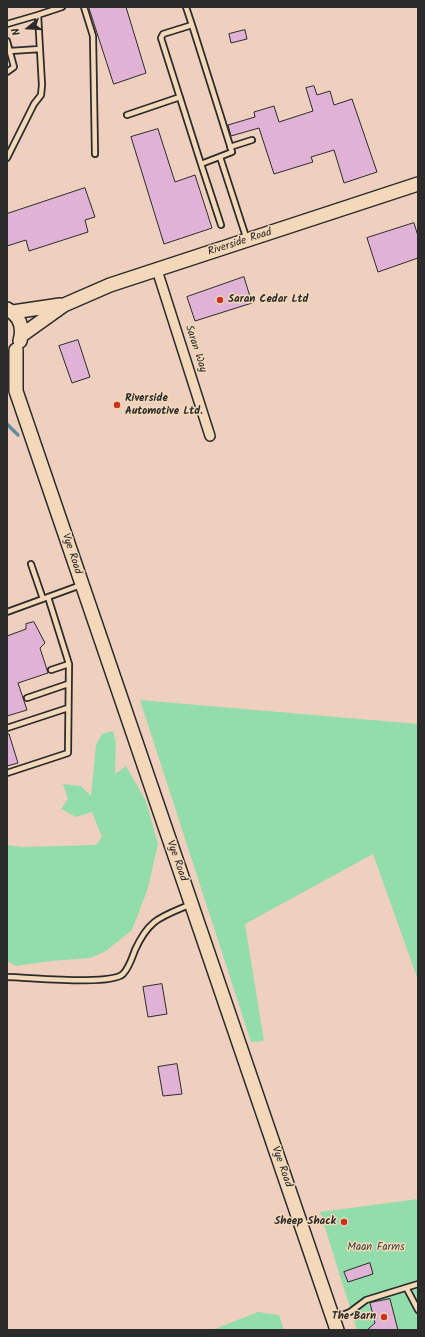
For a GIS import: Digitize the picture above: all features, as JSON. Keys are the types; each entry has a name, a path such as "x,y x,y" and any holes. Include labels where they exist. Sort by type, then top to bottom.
{"main road":[{"name":"Riverside Road","path":"22,335 64,305 110,285 418,184"},
{"name":"Riverside Road","path":"10,310 64,305"},
{"path":"10,310 18,319 22,327 22,335 11,353"},
{"name":"Vye Road","path":"11,353 16,391 81,585 335,1324"},
{"name":"Vye Road","path":"7,378 16,391"}],"street":[{"name":"Saran Way","path":"157,270 210,436"}],"lane":[{"path":"7,24 62,7"},
{"path":"84,7 93,36 95,154"},
{"path":"186,7 231,154 201,164"},
{"path":"7,158 34,104 41,96 42,85 38,15"},
{"path":"192,25 161,36 221,225"},
{"path":"7,41 14,67 7,72"},
{"path":"10,51 40,49"},
{"path":"127,115 180,97"},
{"path":"230,147 252,140"},
{"path":"220,157 247,240"},
{"path":"7,773 68,753 69,664 31,564"},
{"path":"7,612 81,585"},
{"path":"51,670 69,664"},
{"path":"27,698 68,684"},
{"path":"7,728 68,708"},
{"path":"7,976 90,980 114,979 122,975 127,969 142,934 156,919 191,904"},
{"path":"335,1324 366,1300 407,1289 418,1284"},
{"path":"407,1289 418,1310"}],"green space":[{"path":"140,700 418,724 418,980 373,854 245,924 264,1041 251,1042"},
{"path":"113,731 116,742 115,774 126,766 146,801 158,844 148,888 132,930 106,951 90,958 51,961 16,966 7,961 7,845 22,847 96,845 102,837 92,812 76,817 61,809 68,799 63,784 81,786 91,796 96,745 102,734"},
{"name":"Maan Farms","path":"418,1199 418,1330 357,1330 320,1212"},
{"path":"258,1312 279,1315 284,1330 212,1330"}],"building":[{"path":"89,7 126,7 146,73 114,84"},
{"path":"245,30 247,39 231,43 229,34"},
{"path":"314,86 317,95 330,91 334,105 352,99 377,172 344,183 334,150 311,157 313,162 274,174 259,128 231,136 228,125 255,117 254,112 274,106 279,122 313,111 306,88"},
{"path":"158,129 175,182 195,175 212,228 164,244 131,137"},
{"path":"85,188 95,217 85,220 88,232 29,251 26,240 7,246 7,214"},
{"path":"414,223 418,236 418,258 378,272 367,238"},
{"name":"Saran Cedar Ltd","path":"244,277 252,303 195,321 187,297"},
{"path":"78,340 90,377 72,383 59,346"},
{"path":"34,622 45,643 40,648 48,673 18,683 27,710 7,716 7,636 26,629 26,624"},
{"path":"7,734 9,734 18,763 7,766"},
{"path":"162,984 167,1014 148,1017 143,987"},
{"path":"177,1064 182,1094 163,1096 158,1067"},
{"path":"370,1263 373,1274 348,1282 344,1272"},
{"name":"The Barn","path":"390,1299 398,1330 367,1330 375,1323 370,1303"}],"waterway":[{"path":"7,424 18,435"}],"place":[{"name":"Saran Cedar Ltd","path":"220,300"},
{"name":"Riverside Automotive Ltd.","path":"117,405"},
{"name":"Sheep Shack","path":"344,1222"},
{"name":"The Barn","path":"384,1317"}]}
